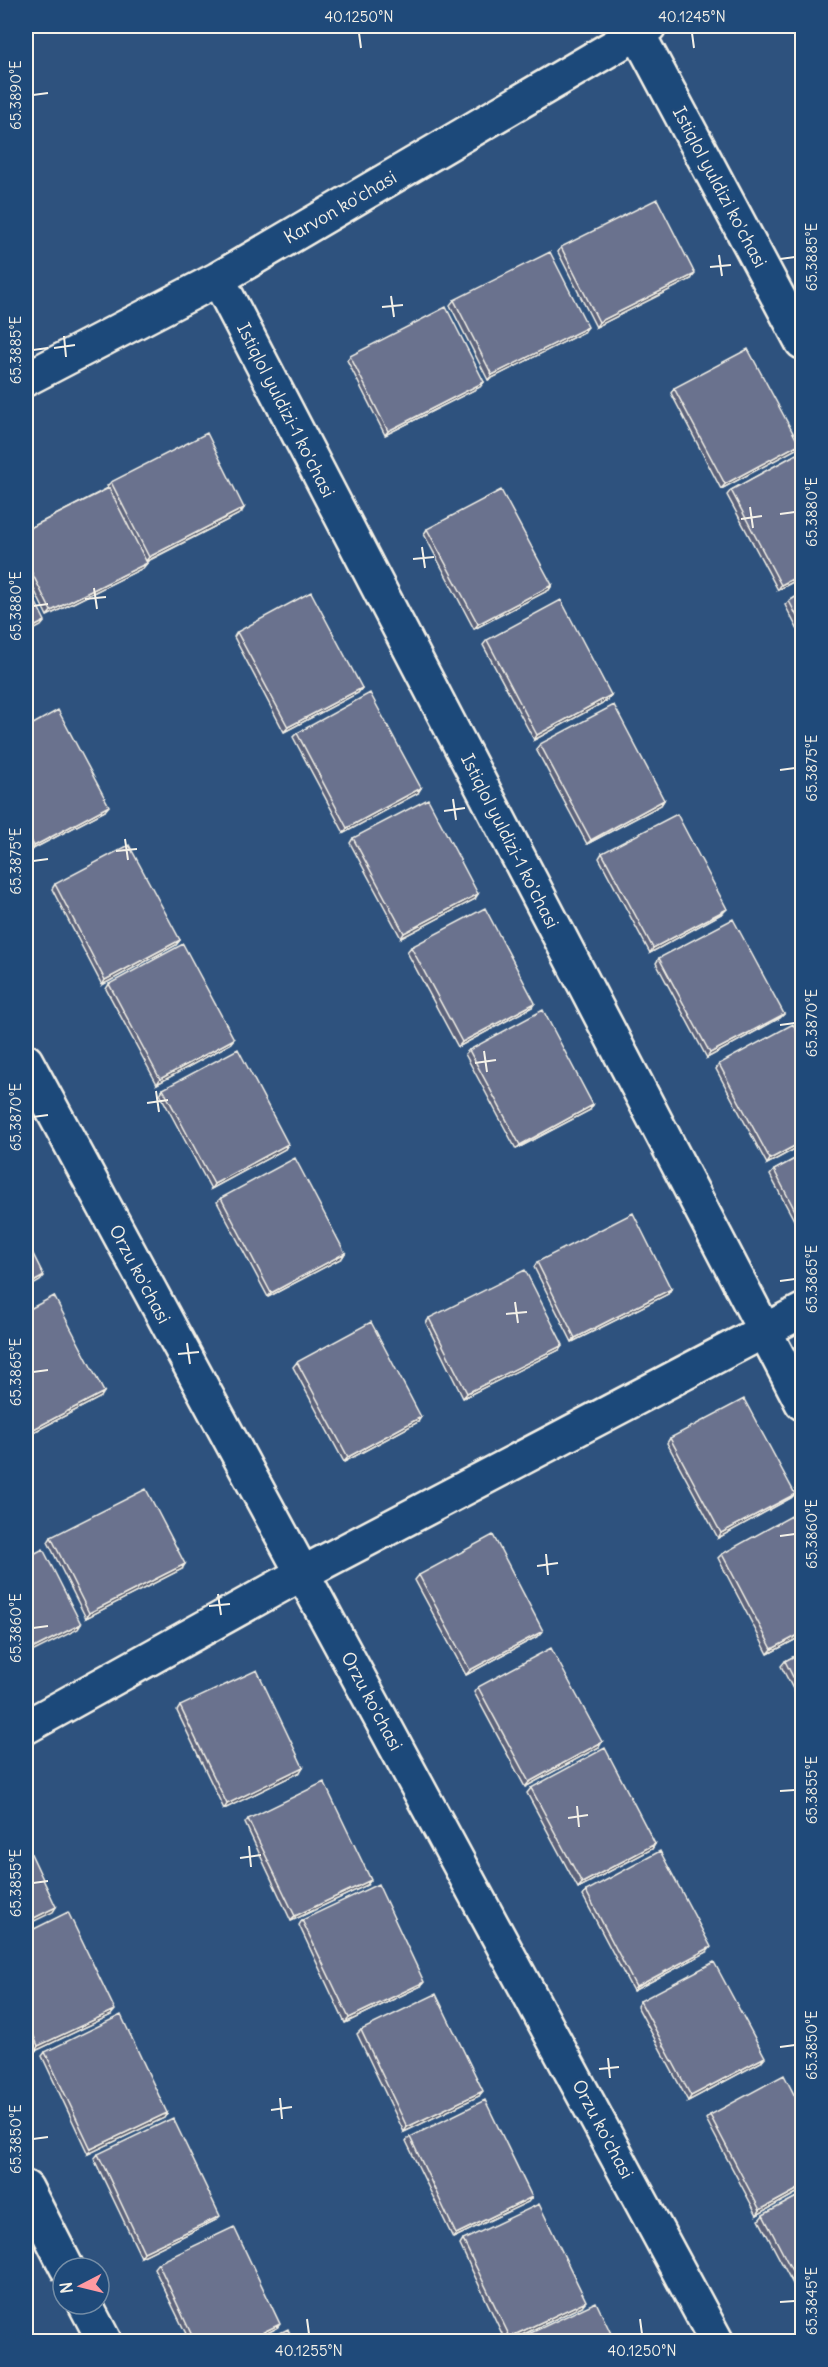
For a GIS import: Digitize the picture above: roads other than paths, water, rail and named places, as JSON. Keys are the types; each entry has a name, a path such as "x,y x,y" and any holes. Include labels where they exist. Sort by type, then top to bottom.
{"street":[{"name":"Karvon ko'chasi","path":"26,379 218,279 643,29"},
{"name":"Istiqlol yuldizi ko'chasi","path":"643,29 802,342"},
{"name":"Istiqlol yuldizi-1 ko'chasi","path":"218,279 802,1403"},
{"name":"Orzu ko'chasi","path":"26,1061 717,2342"},
{"path":"26,1727 303,1573 802,1311"},
{"path":"26,2188 61,2256"},
{"path":"91,2316 105,2342"}]}
